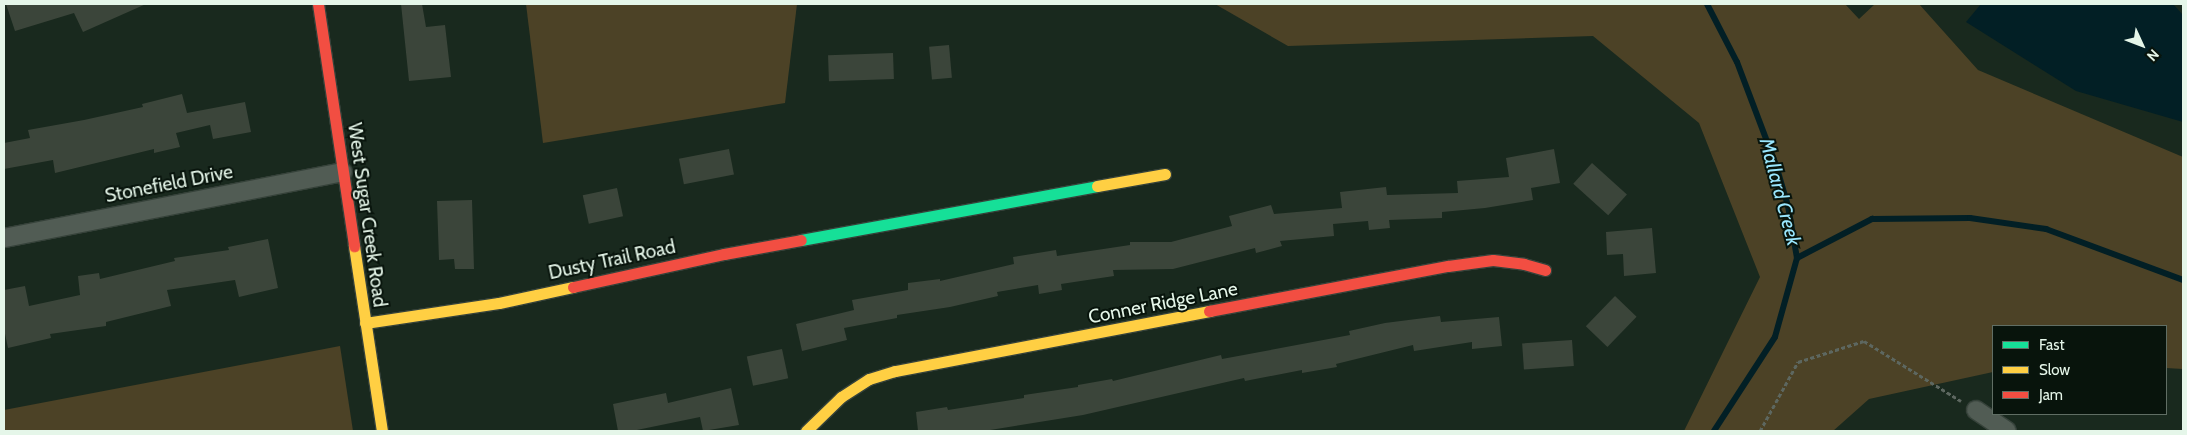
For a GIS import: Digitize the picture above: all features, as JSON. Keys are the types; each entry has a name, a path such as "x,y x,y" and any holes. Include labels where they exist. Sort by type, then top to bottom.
{"street":[{"name":"West Sugar Creek Road","path":"318,4 382,431"},
{"name":"Stonefield Drive","path":"4,238 343,172"},
{"name":"Dusty Trail Road","path":"365,323 499,303 724,254 1165,174"},
{"name":"Conner Ridge Lane","path":"806,431 841,397 869,379 895,371 1448,266 1493,260 1524,264 1545,270"},
{"path":"1976,410 2007,431"}],"path":[{"path":"1760,431 1798,362 1864,341 1976,410"}],"shaded area":[{"path":"526,4 797,4 785,103 543,143"},
{"path":"1215,4 1845,4 1859,19 1875,4 1919,4 1978,70 2183,157 2183,369 2167,368 2167,325 1992,325 1992,372 1869,399 1833,431 1684,431 1760,277 1699,123 1593,36 1288,46"},
{"path":"340,346 353,431 4,431 4,410"}],"water":[{"path":"1981,4 2173,4 2183,15 2183,122 2076,91 1966,22"}],"building":[{"path":"6,4 146,4 83,32 74,13 15,31"},
{"path":"401,4 422,4 426,27 445,25 451,77 409,81"},
{"path":"949,45 952,78 932,80 929,47"},
{"path":"893,53 894,79 829,81 828,55"},
{"path":"182,94 187,113 245,102 251,132 213,139 210,125 176,133 180,147 154,153 154,149 55,173 53,160 4,169 4,143 30,138 28,130 143,107 142,104"},
{"path":"729,149 734,175 684,184 679,159"},
{"path":"1554,149 1560,183 1531,188 1533,200 1485,208 1442,212 1442,218 1389,220 1390,228 1369,230 1368,221 1333,224 1334,236 1280,241 1282,246 1256,253 1255,248 1173,269 1113,270 1114,276 1061,284 1062,290 1039,294 1038,285 997,292 998,296 950,307 897,315 897,318 844,328 847,340 802,351 796,324 854,310 852,300 908,290 908,283 940,279 940,281 1014,264 1013,257 1056,250 1057,256 1130,245 1130,242 1171,242 1232,226 1229,216 1271,205 1274,214 1342,208 1340,192 1386,187 1387,195 1458,193 1457,181 1509,177 1506,158"},
{"path":"1592,163 1627,194 1608,215 1573,184"},
{"path":"617,188 623,216 589,224 583,195"},
{"path":"472,200 474,269 455,269 454,259 439,260 437,201"},
{"path":"1652,228 1656,273 1624,276 1623,254 1607,255 1606,232"},
{"path":"268,239 278,288 239,297 235,280 167,290 171,306 106,322 106,326 50,334 51,338 8,348 4,329 4,290 25,286 29,306 80,295 78,276 99,273 100,279 175,261 174,258 229,250 228,247"},
{"path":"1615,296 1637,317 1607,347 1586,326"},
{"path":"1440,316 1441,322 1499,317 1502,346 1472,349 1472,342 1414,351 1413,345 1336,364 1337,367 1302,373 1302,370 1245,381 1244,378 1083,415 984,431 918,431 916,412 947,407 948,410 1024,398 1024,395 1078,387 1078,385 1112,379 1113,381 1221,355 1222,359 1350,335 1349,331 1385,323"},
{"path":"1572,340 1574,366 1524,369 1522,343"},
{"path":"782,349 788,378 753,386 747,356"},
{"path":"731,388 739,425 703,431 700,417 632,431 618,431 613,404 666,393 668,403"}],"waterway":[{"name":"Mallard Creek","path":"1707,4 1737,62 1776,165 1788,206 1797,258 1775,337 1714,431"},
{"path":"1797,258 1872,219 1970,218 2046,229 2183,280"}],"traffic: fast":[{"path":"801,240 1097,186"}],"traffic: slow":[{"path":"1097,186 1165,174"},
{"path":"354,246 382,431"},
{"path":"365,323 499,303 573,287"},
{"path":"806,431 841,397 869,379 895,371 1209,311"}],"traffic: jam":[{"path":"318,4 354,246"},
{"path":"573,287 724,254 801,240"},
{"path":"1209,311 1448,266 1493,260 1524,264 1545,270"}]}
